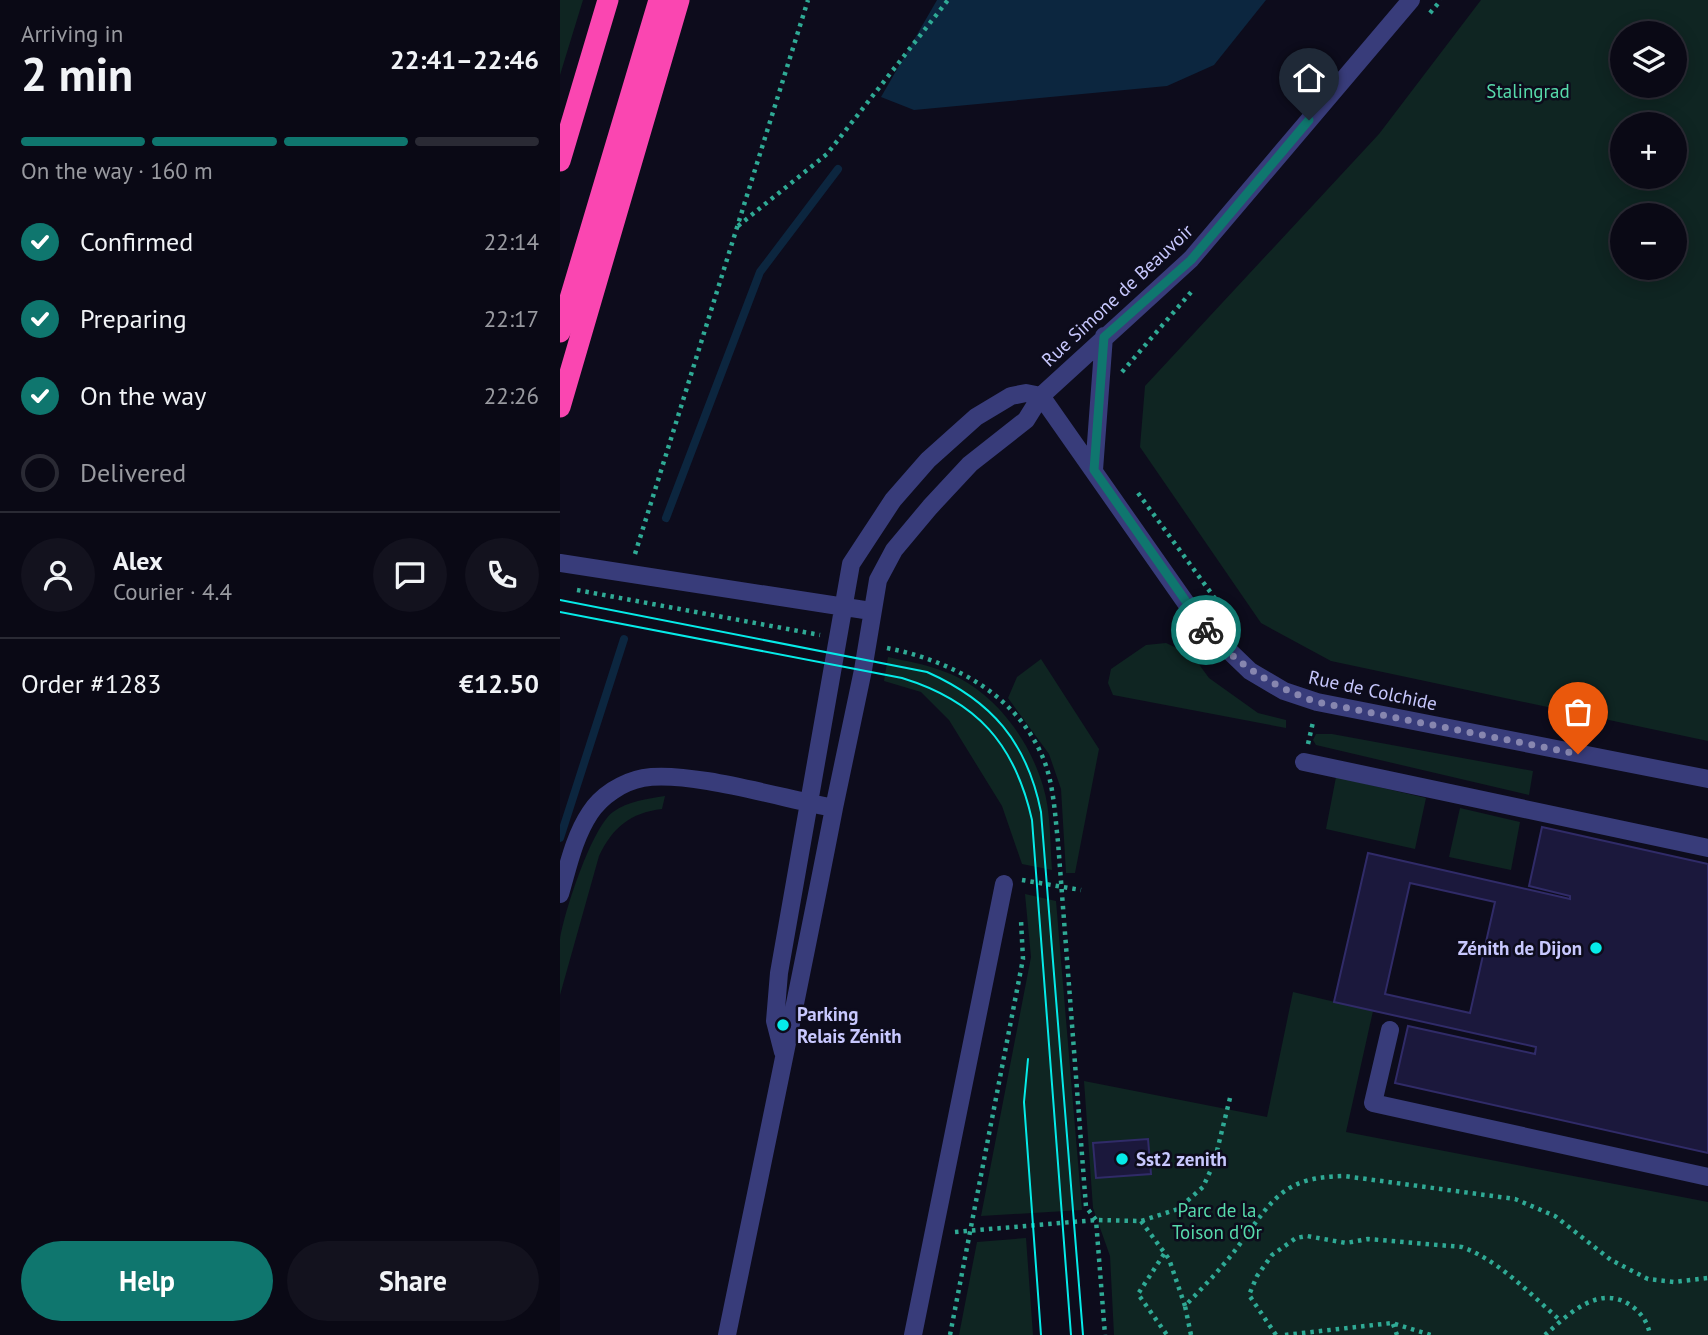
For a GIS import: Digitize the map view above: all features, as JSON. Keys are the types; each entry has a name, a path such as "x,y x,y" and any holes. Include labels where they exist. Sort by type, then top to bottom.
{"highway":[{"path":"560,161 608,0"},
{"path":"560,332 659,0"},
{"path":"560,407 679,0"}],"street":[{"name":"Rue Simone de Beauvoir","path":"727,1335 783,1052 807,953 863,670 877,580 894,550 970,464 1026,420 1041,396 1191,260 1411,0"},
{"path":"1094,470 1104,337"},
{"path":"783,1052 775,1021 776,998 806,803 851,564 893,500 928,460 976,417 1011,396 1026,393 1041,396"},
{"name":"Rue de Colchide","path":"1041,396 1200,623 1222,648 1250,671 1272,684 1317,702 1708,779"},
{"path":"560,563 871,611"},
{"path":"1304,762 1708,848"},
{"path":"560,894 581,830 591,811 623,785 641,779 678,777 834,808"},
{"path":"913,1335 1004,884"},
{"path":"1390,1030 1373,1103 1708,1177"}],"path":[{"path":"629,572 808,0"},
{"path":"737,226 827,154 948,0"},
{"path":"1423,21 1441,0"},
{"path":"1118,377 1199,283"},
{"path":"1130,481 1236,627"},
{"path":"572,589 660,605"},
{"path":"1304,762 1317,702"},
{"path":"1004,884 1023,880 1081,890"},
{"path":"950,1335 1023,959 1020,907"},
{"path":"933,1234 1096,1220 1141,1221 1178,1209 1203,1187 1214,1163 1231,1094"},
{"path":"1185,1306 1220,1269 1262,1210 1276,1196 1291,1187 1326,1176 1345,1176 1516,1199 1555,1216 1611,1260 1648,1279 1674,1283 1708,1278"},
{"path":"1141,1221 1164,1254 1185,1306 1191,1335"},
{"path":"1276,1335 1249,1295 1257,1276 1272,1255 1296,1238 1307,1236 1346,1243 1368,1239 1462,1247 1477,1252 1561,1321"},
{"path":"1164,1254 1138,1294 1167,1335"},
{"path":"1545,1335 1591,1300 1615,1298 1640,1313 1649,1326 1650,1335"},
{"path":"1392,1323 1397,1335"},
{"path":"1285,1335 1327,1333 1392,1323 1431,1335"}],"green space":[{"path":"560,0 583,0 560,75"},
{"name":"Stalingrad","path":"1481,0 1708,0 1708,741 1331,661 1261,623 1140,447 1145,386 1379,134"},
{"path":"1166,643 1192,655 1209,678 1258,713 1286,720 1286,728 1113,695 1108,683 1111,669 1146,645"},
{"path":"888,657 928,666 958,678 976,688 1005,716 1028,749 1043,786 1049,817 1052,870 1022,864 1002,806 949,720 921,692 884,681"},
{"path":"1041,659 1099,749 1075,873 1066,873 1061,789 1049,754 1008,698 1017,677"},
{"path":"1316,734 1332,734 1533,771 1529,795 1316,745 1313,740"},
{"path":"1336,777 1426,798 1415,849 1326,829"},
{"path":"665,796 662,809 632,818 617,829 599,856 560,995 560,940 573,891 596,834 619,808"},
{"path":"1460,808 1520,822 1511,870 1449,857"},
{"path":"1025,894 1056,901 1082,1210 981,1216 1031,957"},
{"name":"Parc de la Toison d'Or","path":"1293,992 1373,1011 1346,1132 1708,1202 1708,1335 1114,1335 1110,1256 1093,1208 1084,1081 1267,1117"},
{"path":"1026,1238 1033,1335 959,1335 977,1242"}],"water":[{"path":"937,0 1266,0 1214,65 1167,86 914,110 881,97"}],"building":[{"name":"Zénith de Dijon","path":"1542,827 1708,864 1708,1153 1395,1083 1408,1026 1535,1054 1536,1047 1334,1002 1368,853 1570,899 1570,896 1529,886","holes":["1410,883 1495,902 1470,1013 1385,994"]},
{"name":"Sst2 zenith","path":"1148,1139 1151,1174 1096,1178 1093,1143"}],"waterway":[{"path":"666,518 760,272 838,169"},
{"path":"560,838 624,639"}],"tram line":[{"path":"560,600 927,672 970,696 988,711 1016,745 1035,787 1041,812 1083,1335"},
{"path":"560,612 902,678 952,699 989,729 1003,748 1025,793 1032,820 1071,1335"},
{"path":"1028,1059 1024,1102 1041,1335"}],"way so far":[{"path":"1206,630 1222,648 1250,671 1284,691 1317,702 1578,754"}],"place":[{"name":"Zénith de Dijon","path":"1596,948"},
{"name":"Parking Relais Zénith","path":"783,1025"},
{"name":"Sst2 zenith","path":"1122,1159"}],"route":[{"path":"1206,630 1094,470 1104,337 1191,260 1309,120"}]}
